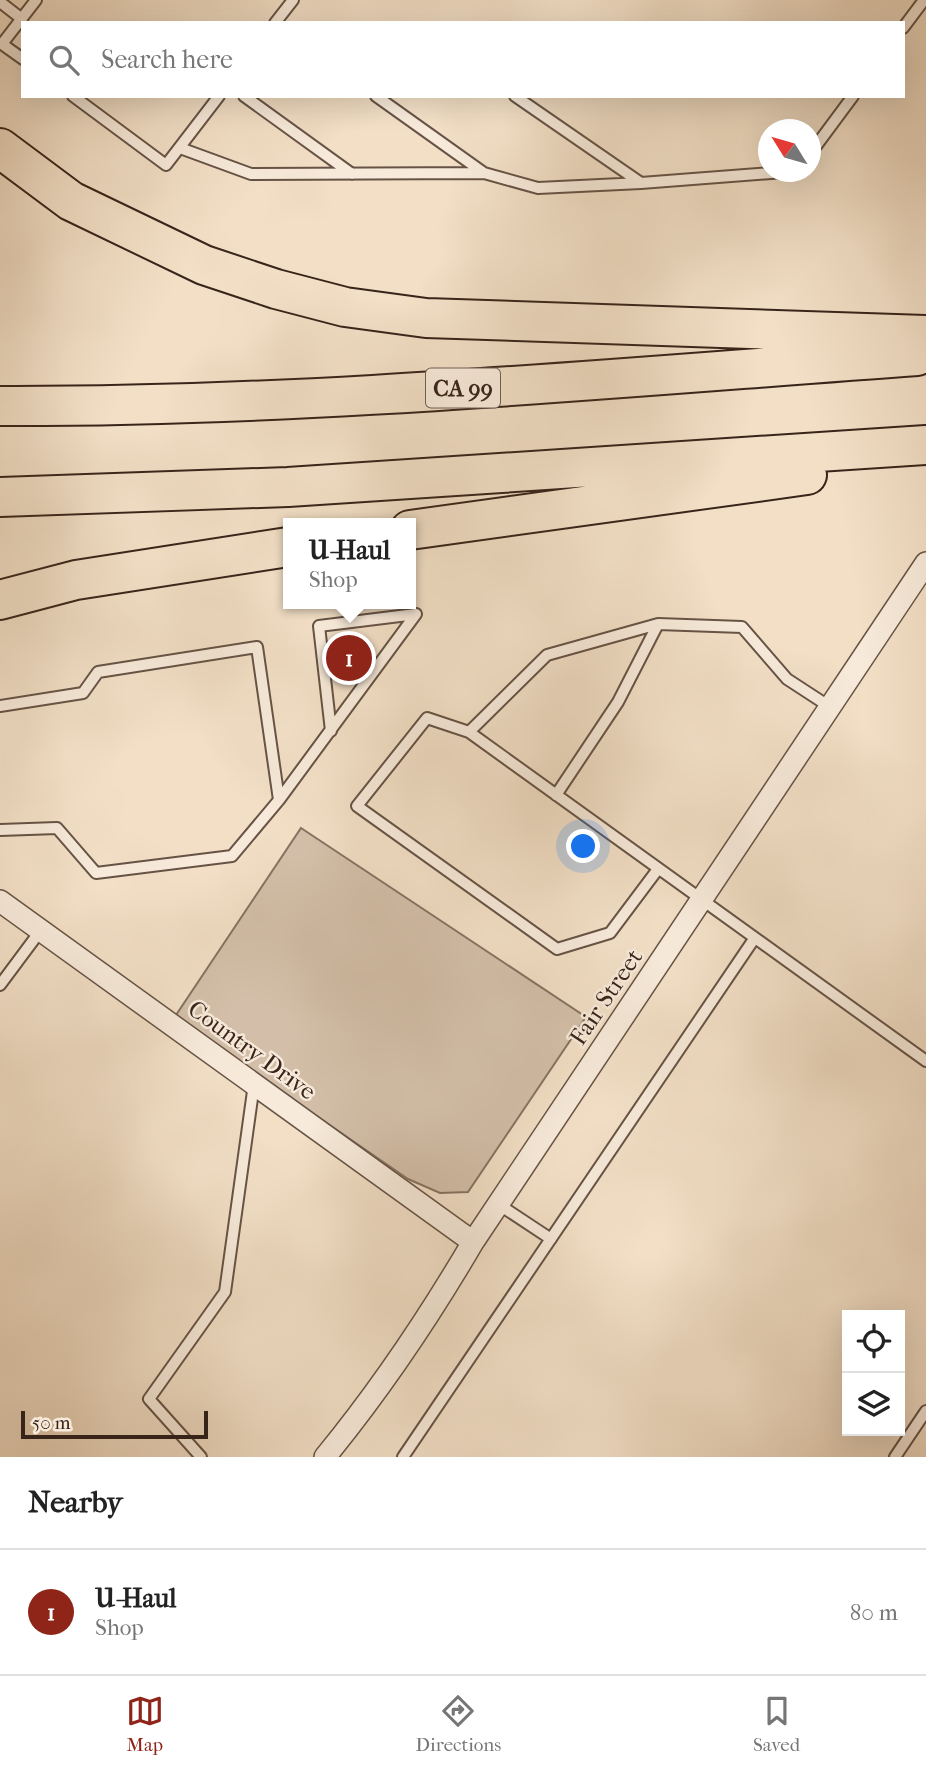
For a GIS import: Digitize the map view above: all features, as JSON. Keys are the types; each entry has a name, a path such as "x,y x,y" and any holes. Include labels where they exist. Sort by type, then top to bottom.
{"highway":[{"path":"0,148 71,201 204,265 276,289 345,307 426,318 926,335"},
{"name":"CA 99","path":"0,406 125,406 284,401 926,356"},
{"path":"0,496 288,487 926,445"},
{"path":"416,529 808,474 926,467"},
{"path":"0,600 75,580 283,548"}],"street":[{"name":"Fair Street","path":"325,1457 361,1413 441,1296 472,1242 926,563"},
{"name":"Country Drive","path":"0,901 472,1242"}],"lane":[{"path":"21,58 2,44 36,0"},
{"path":"277,21 293,0"},
{"path":"905,25 924,0"},
{"path":"0,2 22,19"},
{"path":"76,98 166,165 218,98"},
{"path":"247,98 352,174"},
{"path":"379,98 484,173"},
{"path":"518,98 640,183"},
{"path":"821,139 852,98"},
{"path":"180,148 251,174 484,173 538,188 758,174"},
{"path":"0,830 57,828 96,873 232,856 279,800 331,731 416,614 319,626 331,731"},
{"path":"556,795 618,702 658,624"},
{"path":"468,732 547,655 658,624 743,627 787,679 830,707"},
{"path":"0,706 83,693 98,672 257,647 279,800"},
{"path":"658,869 610,933 558,949 357,806 427,718 468,732 926,1061"},
{"path":"0,985 40,930"},
{"path":"403,1457 754,939"},
{"path":"201,1457 149,1399 225,1292 254,1084"},
{"path":"498,1204 551,1239"},
{"path":"895,1457 926,1411"}],"shaded area":[{"path":"301,828 586,1017 468,1192 440,1193 408,1179 174,1018"}],"place":[{"name":"U-Haul","path":"349,658"}]}
